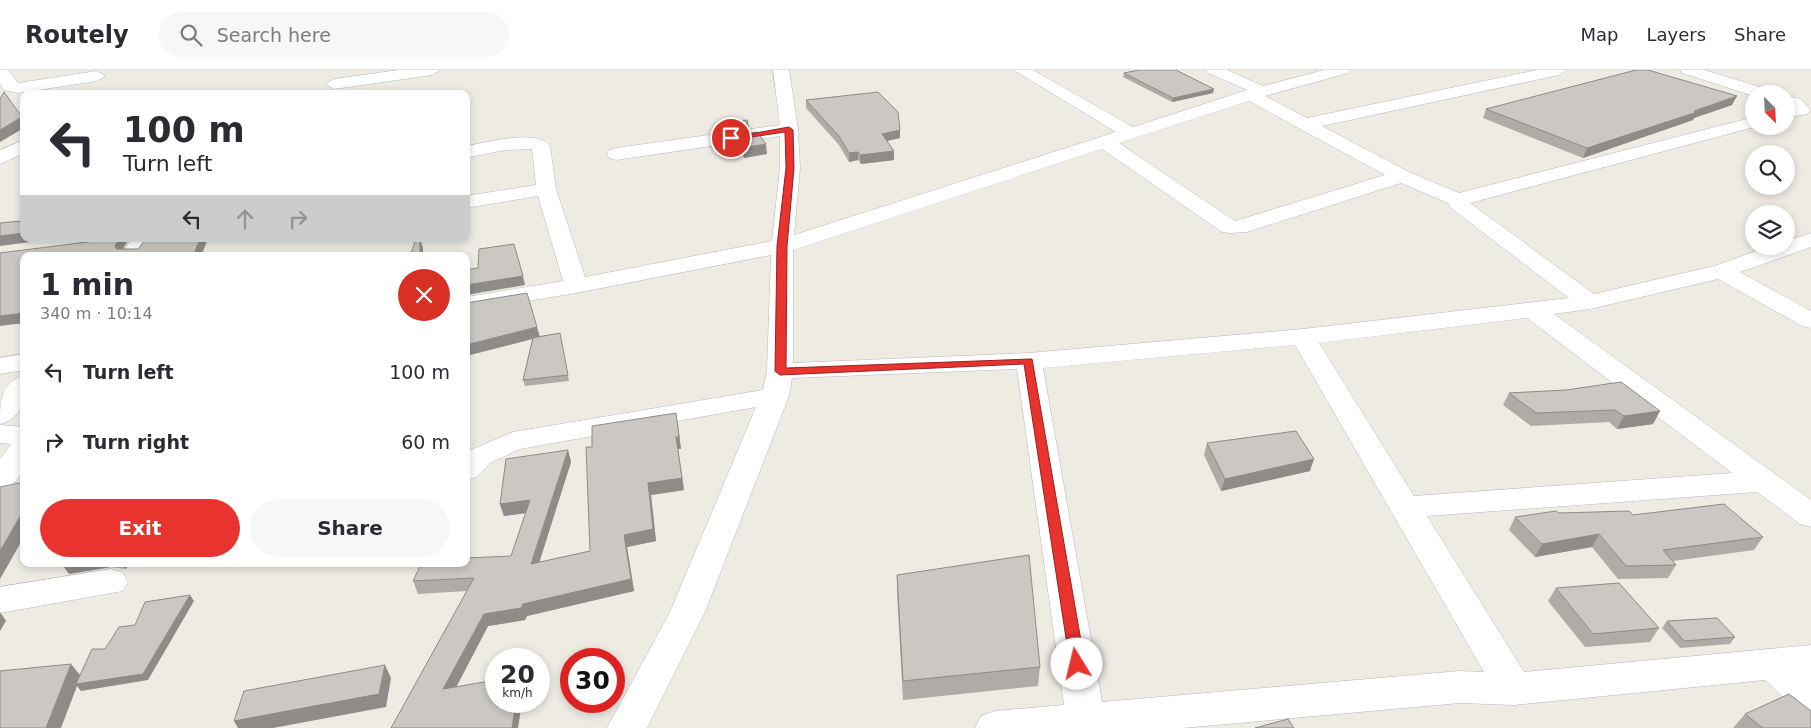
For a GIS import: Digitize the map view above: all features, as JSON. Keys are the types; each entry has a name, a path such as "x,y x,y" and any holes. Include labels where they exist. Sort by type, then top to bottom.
{"street":[{"path":"0,70 10,87 18,88 98,78"},
{"path":"334,82 432,70"},
{"path":"627,728 687,612 778,383 782,246 790,168 789,130 781,70"},
{"path":"1022,70 1132,134"},
{"path":"1214,70 1306,124 1402,176 1457,200 1745,124"},
{"path":"470,303 576,286 782,246 1106,143 1256,93 1342,70"},
{"path":"1306,124 1559,70"},
{"path":"1688,70 1745,88"},
{"path":"1795,103 1801,110 1795,111"},
{"path":"616,154 789,130"},
{"path":"470,151 535,143 541,146 546,189 576,286"},
{"path":"1106,143 1230,227 1239,227 1402,176"},
{"path":"0,158 20,147"},
{"path":"470,201 546,189"},
{"path":"1457,200 1458,204 1590,302"},
{"path":"470,465 488,452 513,441 778,383 1303,337 1590,302 1720,271 1811,240"},
{"path":"1720,271 1811,321"},
{"path":"1532,310 1811,516"},
{"path":"1303,337 1514,689"},
{"path":"1028,361 1086,721"},
{"path":"0,366 20,363"},
{"path":"0,415 20,389"},
{"path":"0,434 20,436"},
{"path":"0,480 20,453"},
{"path":"1405,507 1762,481"},
{"path":"0,600 111,582"},
{"path":"995,728 1460,687 1514,689 1811,660"},
{"path":"1772,663 1811,700"}],"building":[{"path":"1139,70 1176,70 1214,89 1173,98 1124,73"},
{"path":"1636,70 1648,70 1737,96 1694,111 1697,112 1587,148 1486,109"},
{"path":"4,92 20,114 20,118 0,130 0,99"},
{"path":"878,92 898,112 900,130 882,134 894,151 860,155 858,152 849,153 839,136 806,100"},
{"path":"747,120 748,123 726,126 724,123"},
{"path":"757,132 766,144 743,148 734,135"},
{"path":"20,221 20,234 0,236 0,223"},
{"path":"87,242 117,242 115,246 116,249 138,249 144,242 199,242 195,252 20,252 20,314 0,316 0,253"},
{"path":"415,242 420,242 420,252 411,252"},
{"path":"514,244 523,276 470,284 470,269 478,268 479,249"},
{"path":"527,293 537,327 470,344 470,302"},
{"path":"560,333 568,375 523,380 533,338"},
{"path":"1621,382 1660,411 1624,416 1615,410 1536,413 1509,393 1566,390"},
{"path":"676,413 679,437 676,437 682,478 648,483 653,529 624,535 631,579 523,604 521,608 484,614 443,689 485,682 485,713 514,713 512,728 391,728 474,578 413,581 420,567 470,567 470,558 511,556 530,500 500,504 506,459 568,450 531,564 590,551 586,447 592,447 592,426"},
{"path":"1296,431 1314,459 1225,479 1207,443"},
{"path":"20,483 20,516 0,551 0,487"},
{"path":"1724,504 1763,537 1663,550 1676,565 1626,566 1599,534 1542,544 1515,517 1556,511 1559,513 1629,511 1633,515"},
{"path":"1029,555 1040,667 903,681 897,575"},
{"path":"1619,583 1659,628 1593,634 1556,588"},
{"path":"190,595 143,674 76,684 92,649 105,649 119,627 135,625 145,602"},
{"path":"1717,618 1735,637 1684,641 1667,621"},
{"path":"71,664 46,728 0,728 0,671"},
{"path":"385,665 379,694 234,721 244,691"},
{"path":"1789,694 1811,711 1811,728 1763,728 1745,714"},
{"path":"1288,719 1294,728 1255,728"}],"route":[{"path":"731,138 789,130 788,155 790,168 782,246 780,371 1028,361 1077,664"}]}
